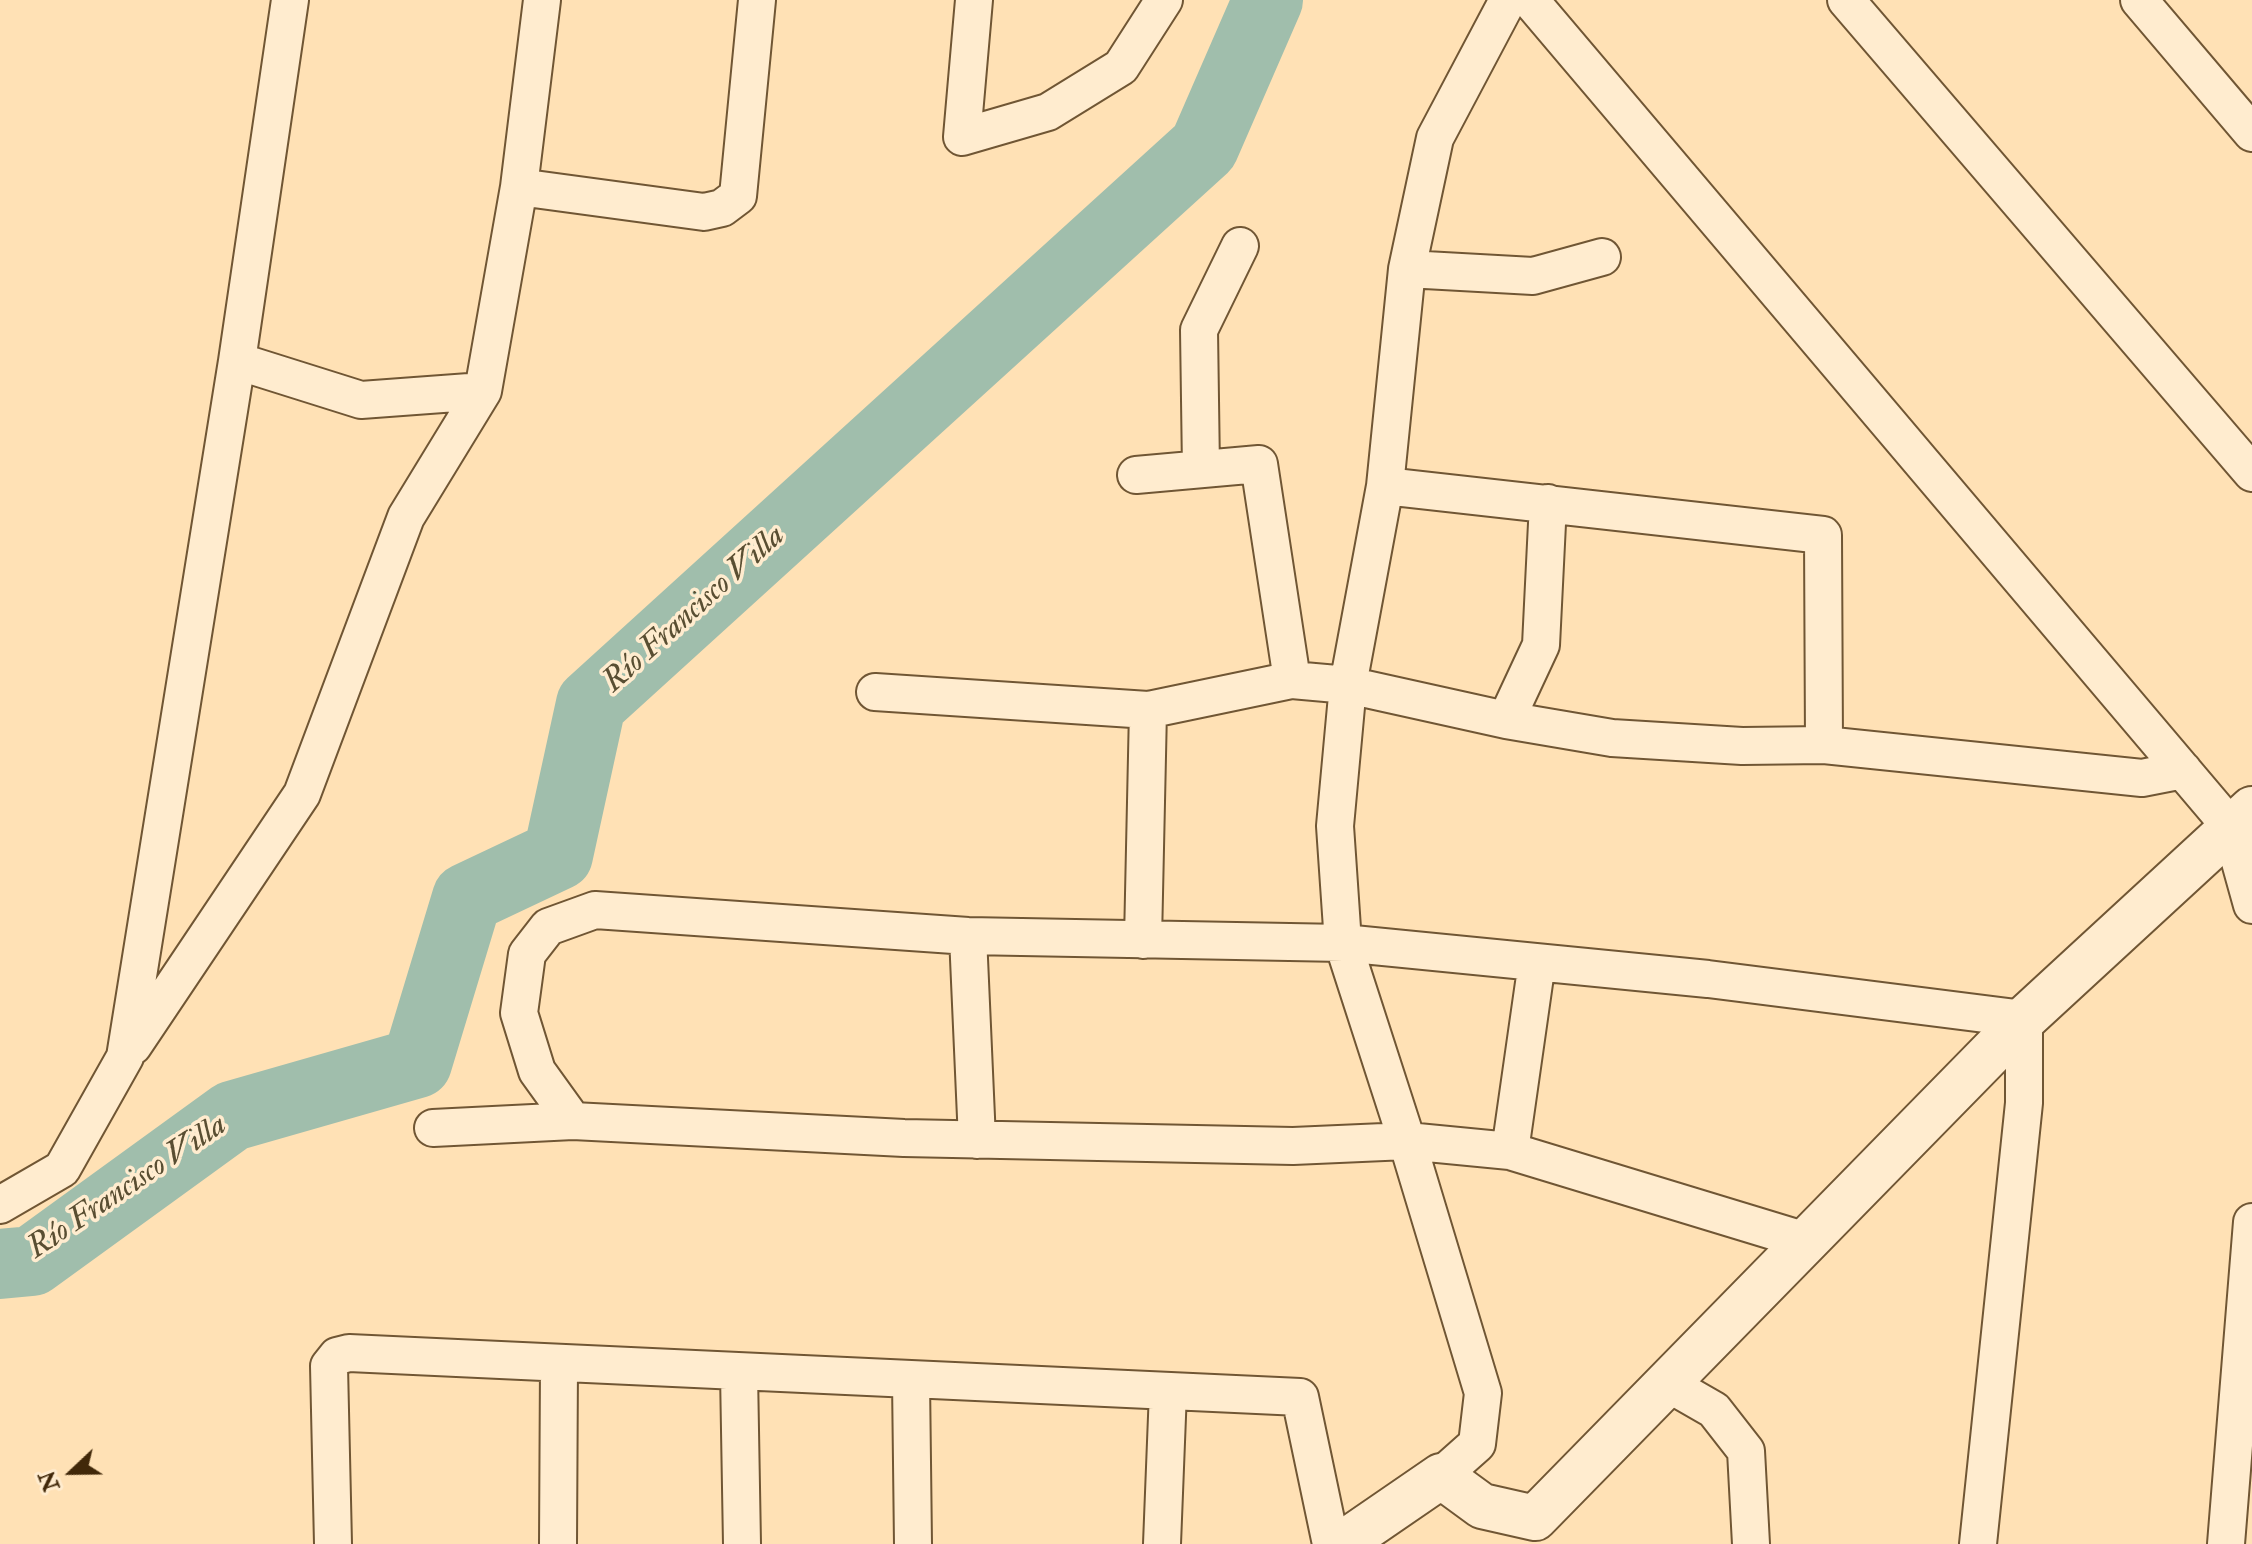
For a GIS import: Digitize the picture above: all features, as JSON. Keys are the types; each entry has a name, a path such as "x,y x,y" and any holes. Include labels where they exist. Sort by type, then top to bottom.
{"street":[{"path":"125,1057 237,361 290,0"},
{"path":"0,1205 62,1169 125,1057 302,794 406,517 483,391 519,187 542,0"},
{"path":"519,187 704,212 722,208 738,196 757,0"},
{"path":"974,0 962,137 1048,112 1121,67 1164,0"},
{"path":"1342,1544 1441,1476 1477,1444 1483,1393 1343,943 1335,826 1348,685 1385,486 1407,269 1435,138 1508,0"},
{"path":"1530,0 2183,770 2241,818 2252,905"},
{"path":"1846,0 2252,473"},
{"path":"2139,0 2252,133"},
{"path":"1201,469 1199,330 1240,246"},
{"path":"1407,269 1533,276 1602,257"},
{"path":"237,361 361,400 483,391"},
{"path":"1136,475 1259,464 1292,680"},
{"path":"1385,486 1823,535 1824,745"},
{"path":"1506,720 1541,645 1548,503"},
{"path":"875,692 1148,710 1292,680 1348,685 1506,720 1612,738 1742,746 1824,745 2142,778 2183,770"},
{"path":"1143,940 1148,710"},
{"path":"1441,1476 1482,1506 1535,1518 2024,1019 2241,818"},
{"path":"573,1121 537,1071 519,1013 527,954 548,927 595,910 968,936 1343,943 1708,979 2024,1019"},
{"path":"968,936 977,1140"},
{"path":"1510,1151 1537,962"},
{"path":"1978,1544 2024,1103 2024,1019"},
{"path":"433,1128 573,1121 977,1140 1293,1146 1407,1141 1510,1151 1806,1241"},
{"path":"2226,1544 2252,1222"},
{"path":"333,1544 329,1366 337,1356 349,1353 1300,1397 1331,1544"},
{"path":"558,1544 559,1365"},
{"path":"739,1373 742,1544"},
{"path":"911,1380 913,1544"},
{"path":"1667,1383 1714,1410 1746,1451 1751,1544"},
{"path":"1162,1544 1168,1391"}],"waterway":[{"name":"Río Francisco Villa","path":"0,1264 32,1261 232,1116 417,1063 467,898 558,855 591,704 1204,147 1268,0"}]}
